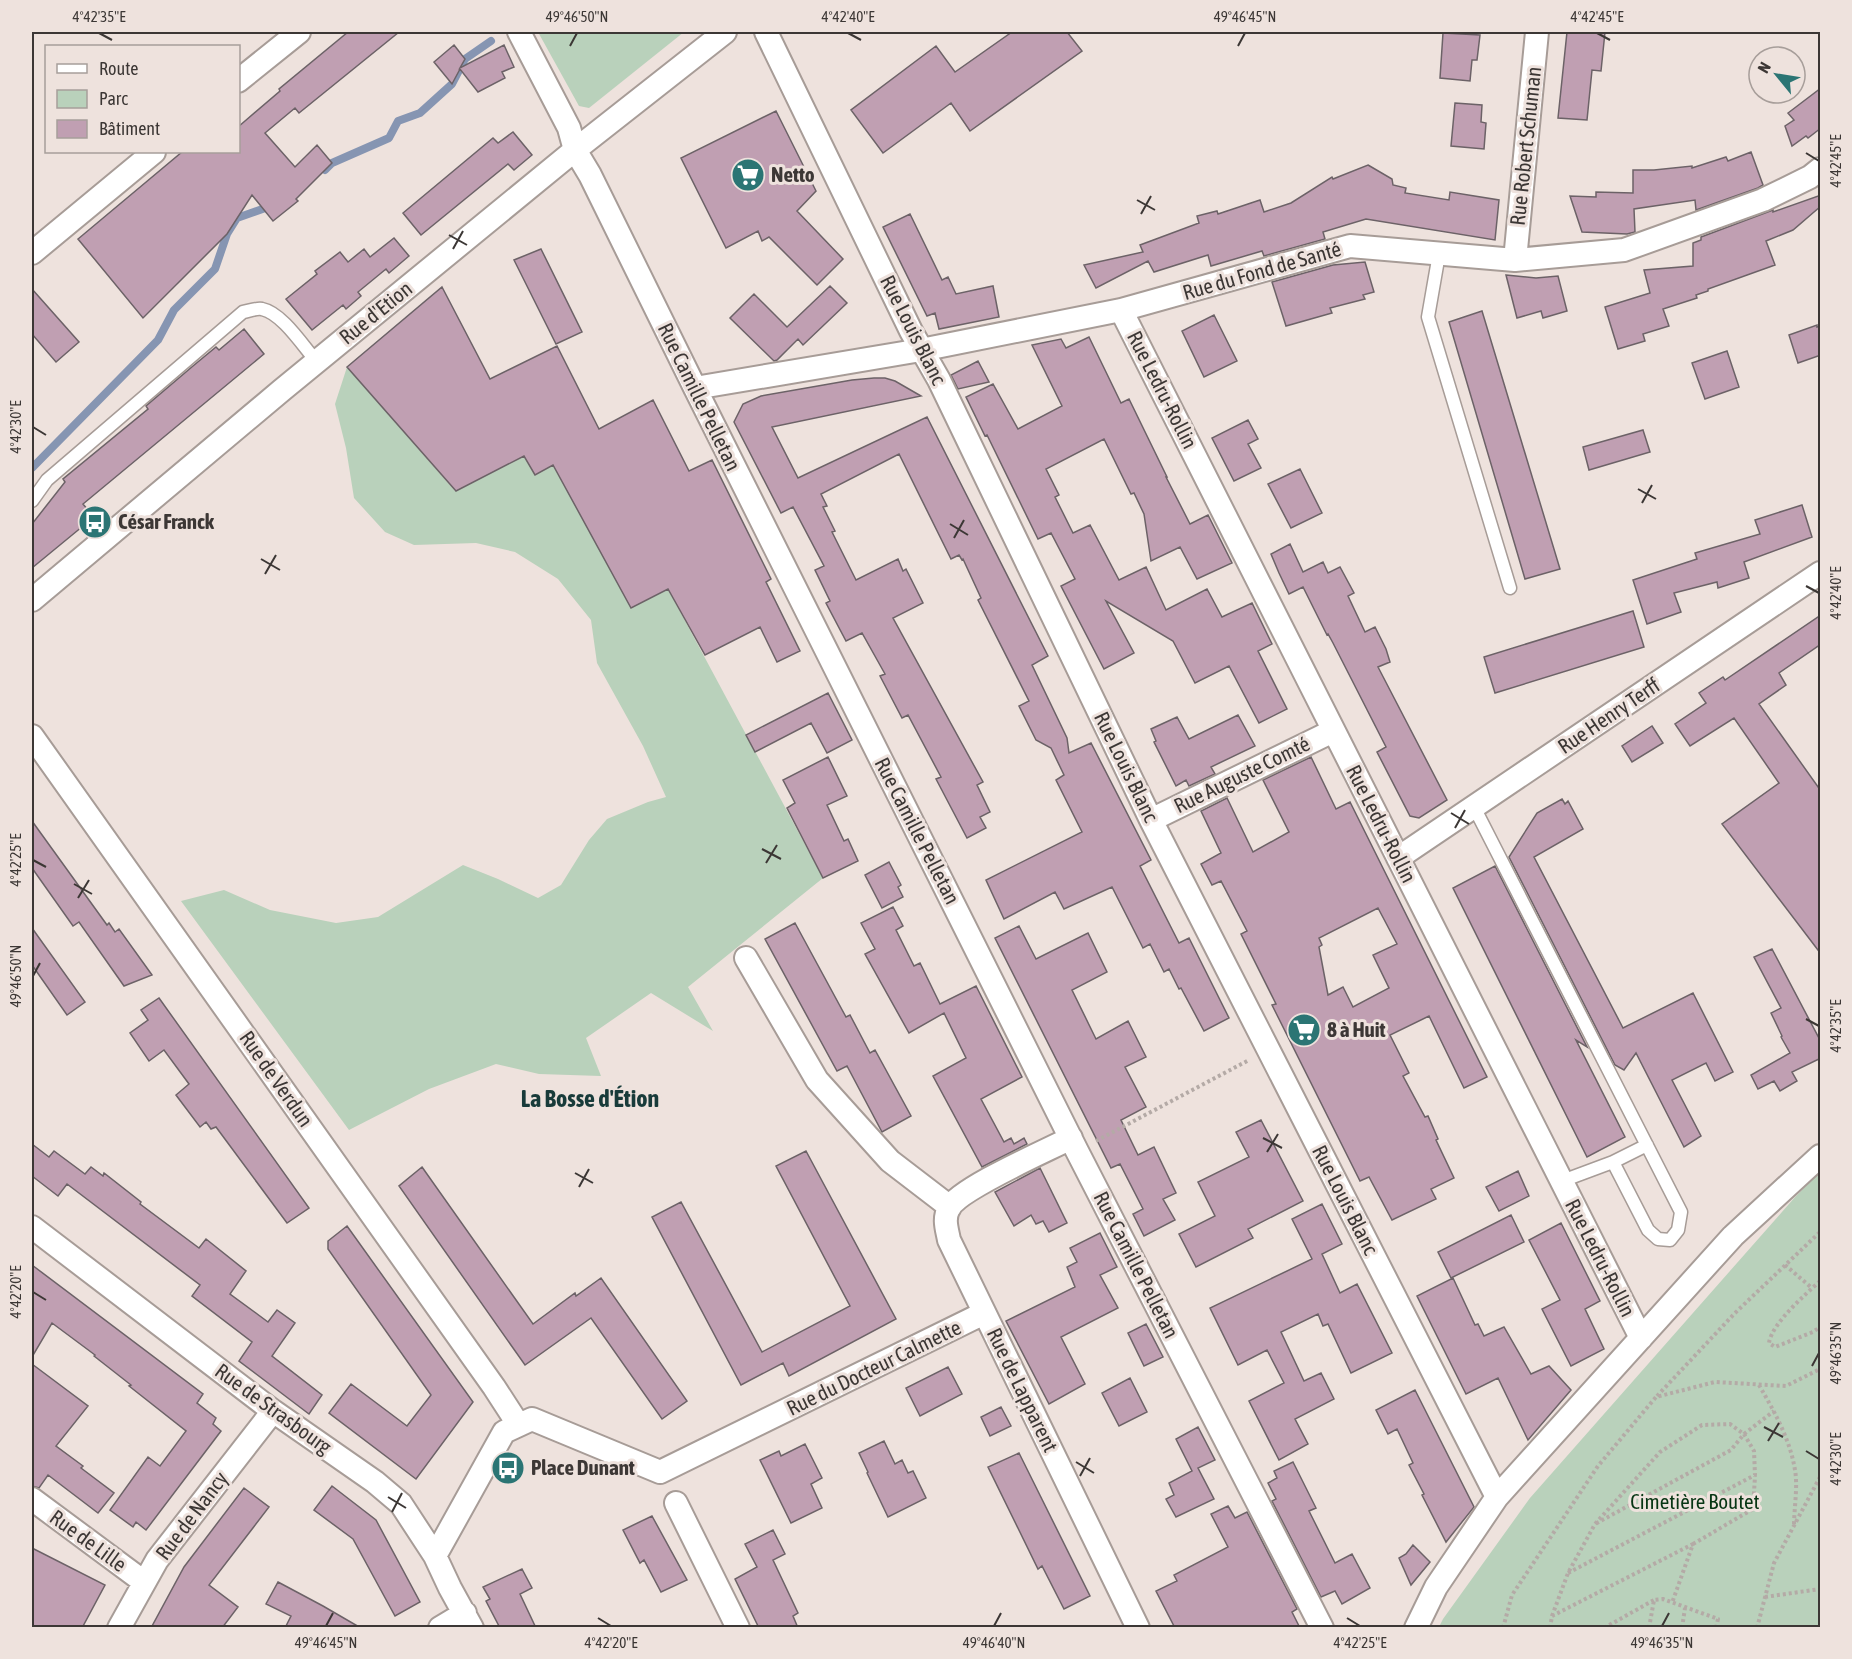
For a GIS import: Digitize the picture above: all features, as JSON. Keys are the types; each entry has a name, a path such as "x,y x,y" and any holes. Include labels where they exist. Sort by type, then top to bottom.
{"street":[{"path":"240,79 299,32"},
{"name":"Rue Camille Pelletan","path":"519,32 569,128 575,150 590,175 1074,1145 1322,1628"},
{"name":"Rue d'Etion","path":"32,600 575,150 725,32"},
{"name":"Rue Louis Blanc","path":"766,32 921,350 944,391 1151,820 1497,1497"},
{"name":"Rue Robert Schuman","path":"1515,260 1537,32"},
{"path":"32,253 152,153"},
{"name":"Rue du Fond de Santé","path":"695,388 921,350 1121,310 1350,246 1515,260 1624,250 1763,200 1810,177 1821,169"},
{"name":"Rue Ledru-Rollin","path":"1121,310 1641,1338"},
{"name":"Rue Henry Terff","path":"1398,858 1821,573"},
{"name":"Rue Auguste Comté","path":"1151,820 1333,731"},
{"name":"Rue de Verdun","path":"32,736 518,1424"},
{"path":"746,958 817,1080 890,1161 950,1207 976,1186 1074,1145"},
{"path":"1416,1628 1436,1587 1497,1497 1733,1236 1821,1156"},
{"name":"Rue du Docteur Calmette","path":"518,1424 532,1419 660,1472 984,1313 949,1240 945,1221 950,1207"},
{"name":"Rue de Strasbourg","path":"32,1227 273,1411 375,1482 401,1504 435,1556 468,1620"},
{"name":"Rue de Lapparent","path":"984,1313 1138,1628"},
{"name":"Rue de Nancy","path":"119,1628 157,1560 273,1411"},
{"path":"435,1556 504,1432 518,1424"},
{"name":"Rue de Lille","path":"32,1499 144,1582"},
{"path":"676,1503 738,1628"},
{"path":"440,1628 468,1620"}],"lane":[{"path":"1439,254 1428,316 1510,588"},
{"path":"32,501 47,480 243,312 260,308 279,318 317,362"},
{"path":"1474,807 1681,1212 1678,1230 1670,1240 1658,1239 1648,1230 1613,1162"},
{"path":"1562,1181 1613,1162 1647,1144"}],"path":[{"path":"1074,1145 1268,1049"},
{"path":"1503,1628 1512,1596 1598,1466 1656,1396 1735,1313 1821,1232"},
{"path":"1785,1265 1812,1288"},
{"path":"1821,1281 1779,1323 1768,1343 1775,1347 1821,1327"},
{"path":"1656,1396 1715,1382 1786,1386 1821,1369"},
{"path":"1758,1384 1774,1411 1795,1471 1794,1526"},
{"path":"1595,1524 1731,1450 1744,1434 1774,1411"},
{"path":"1550,1628 1552,1616 1568,1573 1595,1524 1660,1452 1702,1425 1730,1424 1744,1434 1754,1451 1753,1509 1693,1544 1552,1616"},
{"path":"1568,1573 1755,1475"},
{"path":"1757,1628 1774,1563 1821,1478"},
{"path":"1672,1603 1693,1544"},
{"path":"1765,1597 1821,1589"},
{"path":"1604,1628 1654,1600 1663,1599 1718,1619 1716,1628"},
{"path":"1648,1628 1654,1600"},
{"path":"1682,1628 1685,1608"}],"green space":[{"path":"538,32 684,32 589,108 579,106"},
{"path":"347,367 455,491 524,456 535,475 553,465 668,589 823,878 688,987 713,1031 651,993 586,1038 601,1076 539,1074 496,1064 429,1089 349,1130 181,901 224,890 270,910 336,923 378,917 463,865 538,898 561,885 589,840 607,819 666,797 643,746 597,663 591,620 558,579 515,552 476,543 414,545 385,532 354,498 346,448 335,404"},
{"name":"Cimetière Boutet","path":"1820,1172 1820,1627 1439,1627 1530,1498 1796,1196"}],"building":[{"path":"348,32 399,32 299,113 295,108 265,133 295,167 317,145 332,163 296,199 298,201 273,221 252,195 227,234 143,318 78,239 181,153 240,153 240,125 280,91 279,89"},
{"path":"1012,32 1067,32 1082,51 970,131 951,103 883,153 851,110 936,46 955,72"},
{"path":"1567,32 1605,32 1601,71 1592,70 1587,120 1558,118"},
{"path":"1443,33 1480,35 1477,60 1472,60 1470,81 1440,78"},
{"path":"454,45 465,59 460,68 504,45 514,67 502,72 505,78 478,92 460,69 452,84 434,62"},
{"path":"1821,88 1821,128 1792,146 1785,126 1794,120 1788,113 1799,105 1807,105 1807,99"},
{"path":"1455,103 1482,105 1481,122 1486,123 1484,149 1451,146"},
{"name":"Netto","path":"776,111 816,191 797,211 843,259 817,285 769,237 762,241 758,231 726,248 681,158"},
{"path":"513,132 532,155 514,170 508,164 421,235 403,213 493,138 498,143"},
{"path":"1751,152 1763,185 1758,188 1696,210 1695,200 1634,209 1635,232 1627,234 1582,232 1570,196 1596,197 1596,192 1633,193 1633,170 1692,166 1692,168 1726,157 1728,161"},
{"path":"1368,165 1392,179 1393,185 1406,188 1405,193 1449,200 1450,192 1499,200 1495,240 1366,219 1323,232 1325,239 1264,256 1262,251 1211,266 1208,255 1154,272 1148,261 1096,288 1084,265 1143,252 1140,245 1199,223 1197,216 1217,211 1218,214 1260,200 1264,212 1291,203 1332,177 1333,179"},
{"path":"1821,195 1821,206 1793,230 1766,241 1775,265 1708,289 1696,295 1697,298 1663,309 1669,326 1643,334 1645,341 1618,349 1605,307 1650,293 1644,270 1693,266 1693,243 1701,240 1701,237"},
{"path":"910,214 942,280 948,277 956,294 993,286 999,317 939,329 935,313 927,316 883,227"},
{"path":"394,238 409,256 389,273 386,269 358,292 361,296 346,309 343,305 312,330 286,299 317,274 315,271 340,252 348,262 364,249 370,257"},
{"path":"541,249 582,332 556,344 514,260"},
{"path":"1365,262 1374,292 1363,295 1365,299 1330,308 1332,313 1286,326 1272,282 1333,265"},
{"path":"1506,275 1536,278 1558,276 1567,311 1543,318 1541,311 1517,318"},
{"path":"830,286 847,303 803,345 798,339 774,361 730,318 754,294 787,327"},
{"path":"442,287 490,379 557,346 599,429 653,400 689,471 712,460 771,579 766,582 800,651 777,662 760,627 705,655 668,589 631,608 553,465 535,475 524,456 456,491 347,367"},
{"path":"32,289 79,342 56,362 32,334"},
{"path":"1482,311 1560,569 1525,579 1449,322"},
{"path":"1214,315 1237,361 1204,377 1182,331"},
{"path":"1817,325 1817,327 1821,326 1821,355 1798,363 1789,335"},
{"path":"244,329 264,354 83,504 94,517 32,568 32,524 65,482 63,479 148,409 146,406 193,366 216,347 219,350"},
{"path":"1089,337 1121,403 1129,399 1190,524 1208,515 1232,563 1197,579 1180,547 1151,561 1144,514 1134,493 1131,494 1104,439 1046,469 1059,495 1055,497 1073,533 1090,525 1119,580 1146,567 1166,610 1207,589 1222,617 1252,603 1272,644 1258,651 1287,709 1259,723 1229,666 1195,683 1173,641 1106,601 1134,653 1104,669 1061,586 1075,579 1051,533 1038,539 966,397 993,384 1018,429 1062,406 1032,345 1061,339 1066,348"},
{"path":"1727,351 1739,387 1705,399 1692,363"},
{"path":"978,361 989,382 958,389 951,375"},
{"path":"874,378 895,381 921,396 772,427 798,478 927,417 1048,656 1032,665 1067,738 1069,753 1091,743 1151,860 1140,866 1179,943 1189,938 1229,1018 1204,1031 1169,969 1164,972 1150,944 1143,948 1112,887 1064,909 1055,892 1004,919 986,880 1082,832 1056,780 1064,775 1051,748 1036,740 1019,706 1029,701 978,600 981,598 963,559 959,555 951,559 899,454 821,494 827,506 823,507 835,531 832,532 856,580 898,559 903,571 906,569 923,603 893,618 983,782 977,785 990,812 980,817 986,828 967,838 936,779 941,777 908,715 902,718 880,676 885,674 862,633 846,641 826,603 830,601 815,570 824,566 793,507 781,513 734,422 743,404 761,396"},
{"path":"1248,420 1258,439 1248,444 1261,468 1234,481 1212,438"},
{"path":"1643,430 1650,452 1589,470 1583,447"},
{"path":"1300,469 1322,513 1291,528 1268,484"},
{"path":"1802,505 1812,537 1744,562 1749,578 1718,588 1717,582 1674,593 1681,612 1647,624 1633,580 1697,559 1695,553 1760,534 1755,520"},
{"path":"1290,544 1303,572 1323,562 1328,573 1340,567 1354,593 1348,596 1365,632 1375,627 1386,649 1390,662 1378,667 1447,800 1419,818 1410,816 1377,752 1386,747 1303,587 1289,594 1279,573 1271,554"},
{"path":"1633,611 1644,647 1495,693 1484,657"},
{"path":"1821,615 1821,644 1779,673 1786,685 1759,704 1821,791 1821,954 1722,824 1779,783 1734,718 1690,746 1675,724 1706,703 1699,693 1723,677 1725,680"},
{"path":"828,693 852,740 827,753 811,723 755,752 746,735"},
{"path":"1238,715 1255,746 1211,767 1215,774 1189,786 1186,780 1176,786 1154,742 1156,741 1151,729 1177,717 1189,739"},
{"path":"1652,726 1663,743 1632,762 1622,746"},
{"path":"828,757 847,796 827,805 844,841 848,839 858,861 823,878 787,808 795,803 783,780"},
{"path":"1311,757 1336,809 1350,802 1487,1077 1464,1088 1429,1016 1390,1035 1409,1073 1403,1076 1425,1117 1428,1116 1438,1139 1436,1140 1454,1178 1431,1189 1436,1199 1392,1220 1369,1177 1360,1181 1272,1005 1276,1004 1241,934 1247,931 1221,881 1212,885 1201,864 1221,853 1201,811 1227,798 1253,852 1289,832 1263,780","holes":["1378,908 1397,944 1373,955 1389,988 1353,1007 1343,987 1328,995 1319,947 1322,945 1319,938"]},
{"path":"1562,799 1565,804 1568,801 1583,829 1534,857 1623,1028 1693,993 1733,1072 1715,1081 1706,1063 1672,1080 1701,1136 1684,1147 1636,1053 1624,1070 1615,1065 1509,857 1537,813"},
{"path":"32,821 107,925 109,923 115,932 119,929 152,975 124,986 79,922 73,926 32,868"},
{"path":"889,862 901,885 898,887 903,897 882,908 865,875"},
{"path":"1495,866 1587,1047 1576,1040 1625,1137 1587,1157 1453,888"},
{"path":"893,907 903,926 896,930 914,966 920,963 940,1004 976,986 1022,1077 981,1099 1004,1142 1011,1138 1014,1144 1024,1138 1027,1144 982,1167 933,1076 966,1058 944,1013 909,1033 865,954 875,949 861,923"},
{"path":"795,923 846,1017 850,1015 870,1053 875,1050 911,1116 882,1132 847,1066 837,1071 765,939"},
{"path":"1019,926 1036,959 1088,933 1107,972 1072,990 1096,1039 1128,1021 1146,1057 1125,1067 1146,1107 1121,1120 1138,1155 1154,1147 1176,1193 1163,1199 1175,1220 1144,1236 1133,1214 1143,1209 1120,1164 1111,1168 995,938"},
{"path":"32,928 85,1002 67,1015 32,965"},
{"path":"1772,949 1821,1042 1821,1058 1792,1072 1797,1081 1780,1091 1774,1081 1758,1089 1751,1075 1790,1053 1771,1013 1781,1008 1754,957"},
{"path":"159,998 309,1208 287,1223 216,1127 211,1129 206,1122 200,1127 176,1095 189,1084 164,1050 149,1061 130,1033 148,1020 141,1010"},
{"path":"1261,1120 1303,1201 1248,1229 1253,1238 1196,1267 1179,1234 1215,1216 1198,1182 1249,1157 1236,1132"},
{"path":"32,1144 49,1157 54,1151 85,1174 91,1167 103,1176 104,1173 141,1202 140,1204 199,1248 206,1239 246,1271 230,1294 268,1322 277,1310 295,1323 272,1356 322,1395 309,1414 239,1361 252,1342 192,1296 200,1285 67,1184 58,1196 32,1176"},
{"path":"806,1151 896,1319 789,1376 783,1363 741,1385 652,1217 681,1202 762,1352 850,1306 776,1166"},
{"path":"422,1167 533,1324 575,1293 576,1296 601,1278 687,1401 662,1419 591,1318 525,1365 399,1186"},
{"path":"1040,1168 1067,1223 1049,1232 1043,1221 1036,1224 1031,1215 1014,1226 995,1192"},
{"path":"1518,1171 1529,1196 1499,1211 1486,1187"},
{"path":"1322,1204 1342,1244 1322,1254 1340,1293 1357,1284 1392,1353 1351,1373 1328,1324 1323,1326 1318,1314 1281,1332 1304,1381 1321,1373 1334,1399 1295,1419 1308,1444 1279,1460 1249,1401 1284,1383 1267,1350 1238,1365 1210,1308 1312,1259 1292,1219"},
{"path":"1511,1215 1524,1242 1451,1278 1438,1252"},
{"path":"1561,1223 1600,1301 1585,1309 1604,1349 1571,1366 1542,1309 1560,1300 1529,1240"},
{"path":"347,1226 473,1402 416,1479 329,1413 351,1384 407,1426 431,1395 328,1249 328,1241"},
{"path":"1100,1233 1117,1267 1100,1275 1118,1308 1061,1337 1085,1384 1049,1404 1006,1321 1075,1287 1067,1267 1077,1262 1070,1248"},
{"path":"32,1265 203,1394 197,1403 216,1418 213,1424 221,1431 146,1530 136,1522 133,1527 110,1510 148,1457 160,1466 186,1431 129,1386 131,1385 95,1355 52,1323 32,1357"},
{"path":"1453,1278 1475,1325 1478,1324 1484,1336 1504,1327 1531,1374 1549,1366 1571,1390 1528,1440 1498,1378 1466,1394 1417,1296"},
{"path":"1146,1324 1163,1357 1144,1366 1128,1333"},
{"path":"32,1364 88,1406 56,1446 114,1493 98,1513 48,1475 39,1488 32,1486"},
{"path":"948,1367 962,1394 920,1416 906,1388"},
{"path":"1130,1378 1147,1412 1119,1426 1102,1393"},
{"path":"1415,1390 1474,1507 1446,1542 1422,1495 1424,1494 1409,1465 1413,1463 1397,1429 1388,1434 1376,1410"},
{"path":"1001,1407 1011,1426 990,1436 981,1417"},
{"path":"1198,1427 1215,1460 1198,1468 1214,1499 1176,1517 1166,1499 1174,1495 1169,1483 1192,1471 1176,1439"},
{"path":"884,1441 895,1464 902,1460 908,1473 913,1471 926,1498 888,1517 859,1453"},
{"path":"805,1444 822,1478 811,1484 822,1508 791,1523 760,1460 779,1451 781,1456"},
{"path":"1019,1453 1090,1596 1064,1609 1042,1566 1038,1569 988,1467"},
{"path":"1293,1462 1316,1508 1309,1511 1335,1563 1352,1554 1370,1588 1342,1604 1335,1591 1321,1597 1272,1501 1276,1499 1268,1483 1277,1478 1274,1471"},
{"path":"332,1486 376,1520 420,1602 395,1616 353,1539 314,1510"},
{"path":"244,1488 269,1507 209,1585 238,1607 222,1628 151,1628 184,1567"},
{"path":"1228,1506 1235,1518 1247,1512 1297,1609 1292,1612 1300,1628 1175,1628 1156,1591 1177,1581 1174,1575 1228,1547 1211,1514"},
{"path":"652,1516 687,1580 661,1592 644,1560 640,1563 623,1530"},
{"path":"773,1530 785,1554 773,1560 798,1613 793,1616 798,1628 759,1628 735,1579 757,1567 745,1544"},
{"path":"1413,1545 1430,1562 1411,1585 1399,1558 1406,1554"},
{"path":"32,1548 105,1585 82,1628 32,1628"},
{"path":"522,1569 532,1588 520,1594 536,1628 500,1628 486,1601 490,1599 483,1587"},
{"path":"278,1582 361,1628 285,1628 291,1616 266,1604"}],"waterway":[{"path":"325,170 332,163 389,138 398,121 420,113 452,84 465,59 491,41"},
{"path":"32,468 158,340 174,310 215,269 227,234 237,218 271,206"}],"place":[{"name":"Netto","path":"748,175"},
{"name":"César Franck","path":"95,522"},
{"name":"8 à Huit","path":"1304,1030"},
{"name":"Place Dunant","path":"508,1468"}],"district":[{"name":"La Bosse d'Étion","path":"590,1099"}]}
